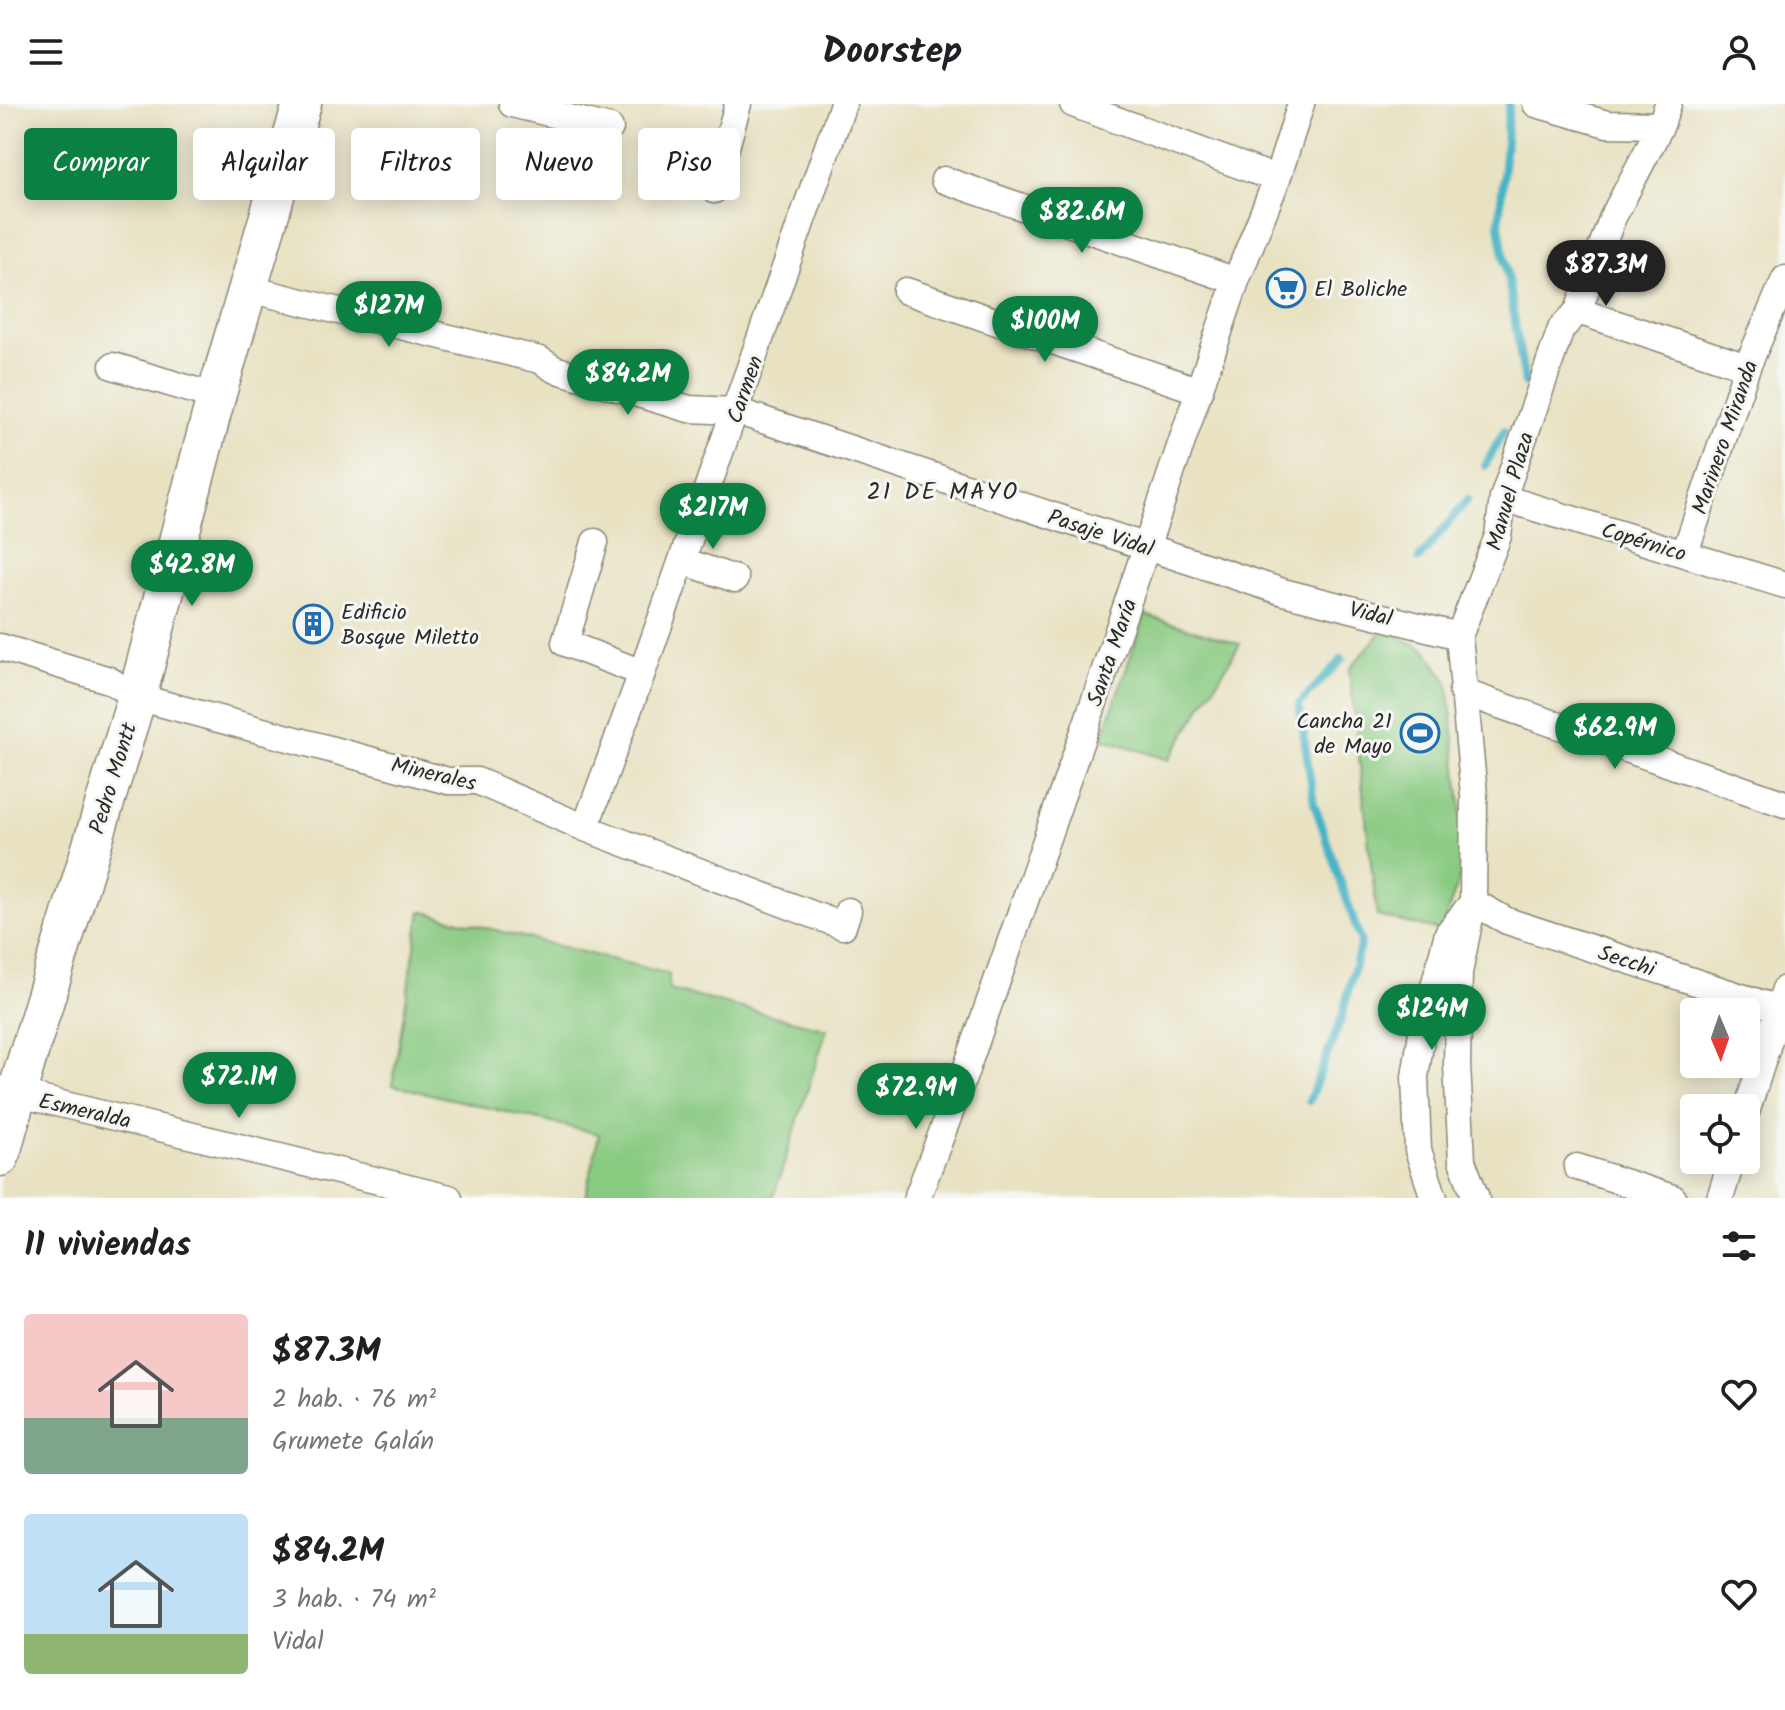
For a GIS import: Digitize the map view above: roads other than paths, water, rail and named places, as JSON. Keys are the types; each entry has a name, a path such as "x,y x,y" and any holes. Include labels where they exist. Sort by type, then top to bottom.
{"main road":[{"name":"Pedro Montt","path":"0,1157 8,1091 137,697 216,397 302,104"}],"street":[{"path":"512,104 610,128"},
{"path":"731,128 738,104"},
{"name":"Carmen","path":"585,828 683,561 843,104"},
{"path":"1073,104 1277,179"},
{"name":"Santa María","path":"917,1198 967,1066 1236,281 1277,179 1301,104"},
{"path":"1536,104 1607,124 1664,114"},
{"name":"Manuel Plaza","path":"1476,1198 1462,1161 1457,1065 1459,973 1473,902 1474,795 1459,636 1498,536 1503,498 1561,329 1578,311 1612,219 1664,114"},
{"path":"944,180 1236,281"},
{"name":"Marinero Miranda","path":"1685,553 1747,367 1785,279"},
{"path":"249,289 540,360 554,369 689,409 736,411"},
{"path":"906,291 1200,391"},
{"path":"1578,311 1747,367"},
{"path":"113,366 216,397"},
{"name":"Pasaje Vidal","path":"736,411 1283,592"},
{"name":"Copérnico","path":"1503,498 1785,585"},
{"path":"595,542 565,643 642,673"},
{"path":"683,561 735,579"},
{"name":"Vidal","path":"1283,592 1459,636"},
{"name":"Minerales","path":"0,647 109,680 137,697 448,781 477,781 585,828 843,926 848,911"},
{"path":"1462,692 1785,804"},
{"path":"1434,1198 1418,1150 1415,1077 1422,1032 1448,933 1473,902"},
{"name":"Secchi","path":"1473,902 1507,921 1783,1003"},
{"path":"1752,1094 1783,1003"},
{"name":"Esmeralda","path":"8,1091 449,1198"},
{"path":"1577,1167 1673,1198"},
{"path":"1720,1198 1728,1174"}],"waterway":[{"path":"1509,104 1499,225 1525,384"},
{"path":"1485,466 1504,431"},
{"path":"1419,559 1468,499"},
{"path":"1309,1101 1341,1020 1361,942 1314,803 1299,704 1342,659"}],"place":[{"name":"El Boliche","path":"1286,288"},
{"name":"Edificio Bosque Miletto","path":"313,624"},
{"name":"Cancha 21 de Mayo","path":"1420,733"}],"district":[{"name":"21 DE MAYO","path":"943,491"}]}
